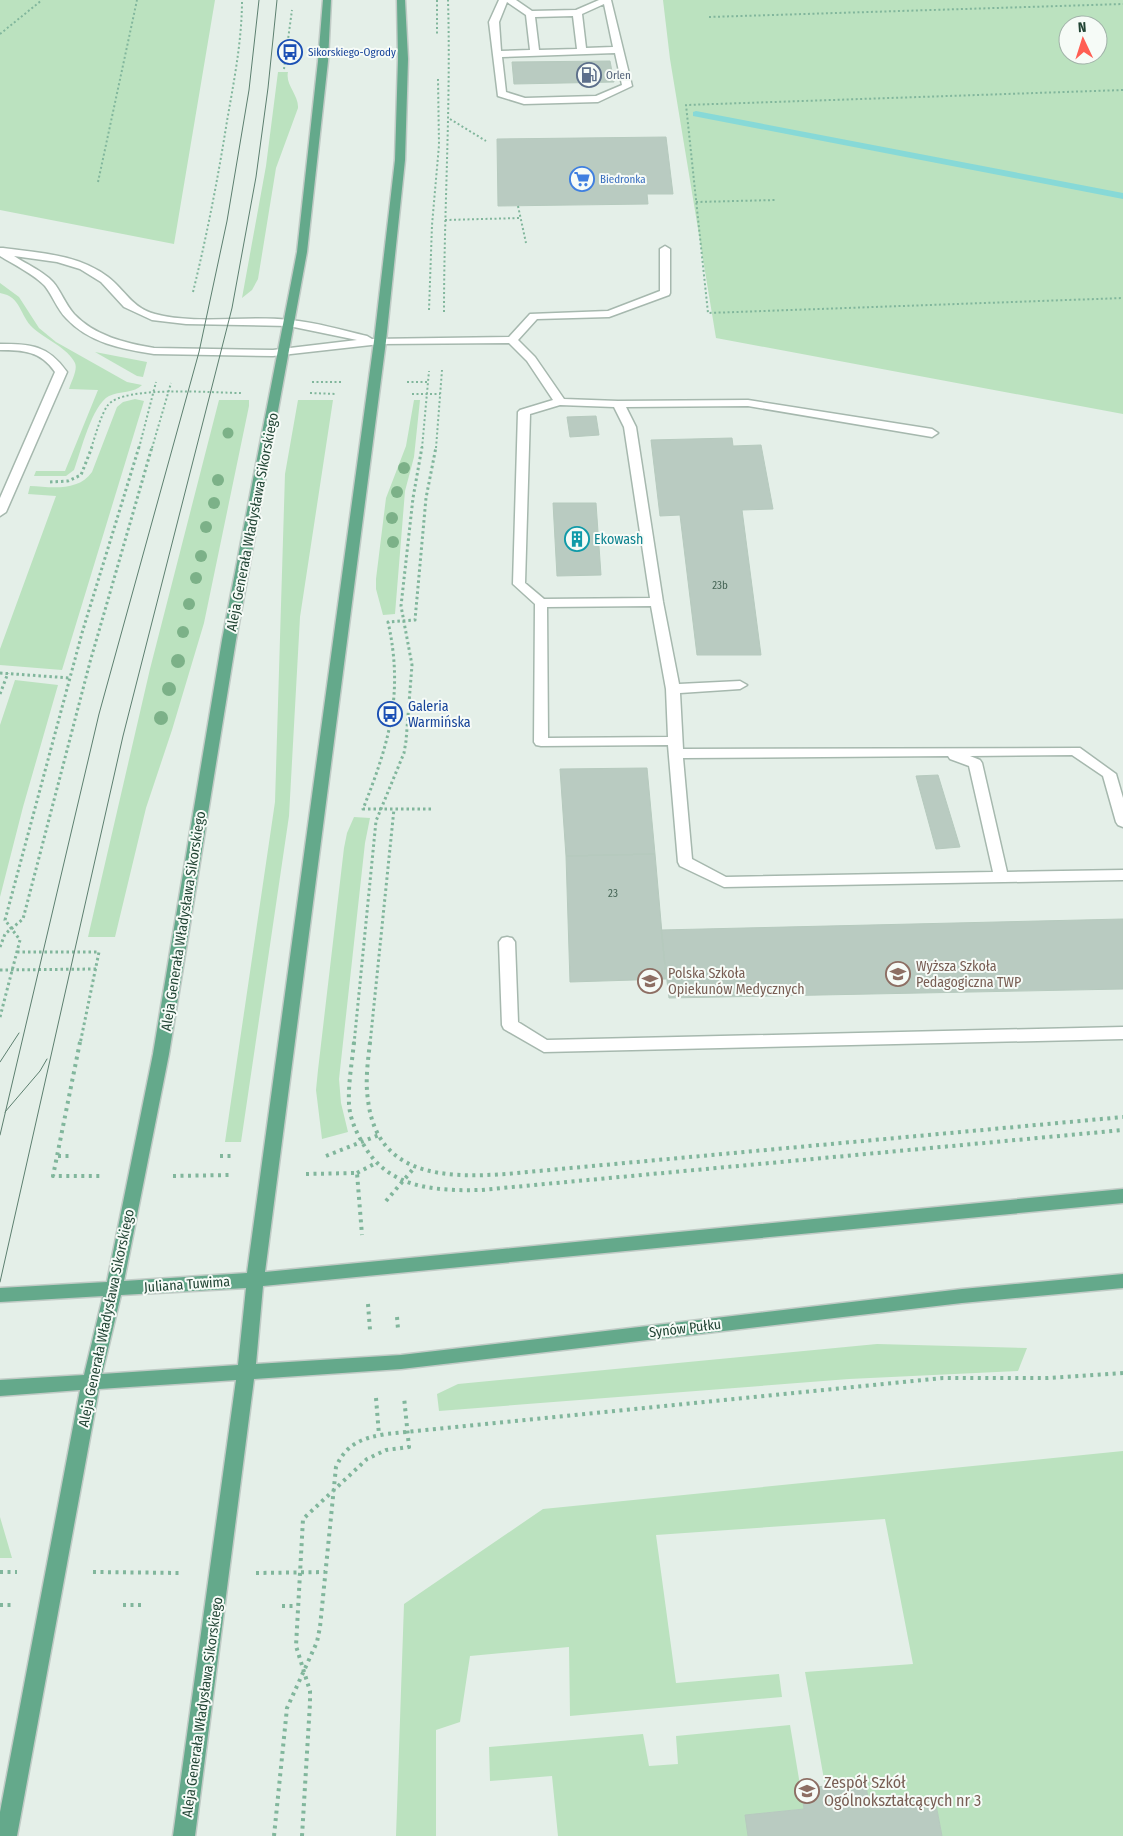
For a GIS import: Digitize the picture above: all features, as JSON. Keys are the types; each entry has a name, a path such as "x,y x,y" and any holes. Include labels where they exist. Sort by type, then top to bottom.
{"main road":[{"name":"Aleja Generała Władysława Sikorskiego","path":"6,1836 91,1382 114,1288 161,1054 229,640 290,323 302,252 309,194 323,61 326,0"},
{"name":"Aleja Generała Władysława Sikorskiego","path":"184,1836 246,1373 255,1280 380,342 400,160 403,58 401,0"},
{"path":"255,1280 1123,1196"},
{"name":"Juliana Tuwima","path":"0,1295 255,1280"},
{"name":"Synów Pułku","path":"246,1373 401,1362 962,1296 1123,1281"},
{"path":"0,1388 246,1373"}],"lane":[{"path":"503,0 494,22 501,94 524,101 598,99 627,86 606,0 577,13 530,14 510,0"},
{"path":"577,13 582,52"},
{"path":"530,14 535,53"},
{"path":"497,54 619,50"},
{"path":"512,340 534,316 609,314 665,293 665,248"},
{"path":"0,251 59,259 84,267 105,280 128,305 152,317 186,321 290,323 380,342"},
{"path":"0,251 48,283 75,321 105,340 154,351 284,352 380,342 512,340 531,359 560,402"},
{"path":"0,347 34,348 54,360 61,372 0,512"},
{"path":"657,602 541,603 519,584 524,412 560,402 618,404 748,403 932,433"},
{"path":"618,404 630,427 657,602 673,689 685,862 724,882 1123,875"},
{"path":"541,603 541,742 676,747 947,752 1075,751 1109,774 1123,822"},
{"path":"673,689 740,685"},
{"path":"947,752 975,763 1001,877"},
{"path":"507,942 510,1025 544,1046 1123,1033"}],"path":[{"path":"0,34 42,0"},
{"path":"98,182 137,0"},
{"path":"193,292 204,247 223,148 237,59 242,0"},
{"path":"437,0 437,38"},
{"path":"431,809 362,809 377,773 390,731 395,672 392,638 388,622 415,620 426,498 436,448 445,341 445,220 449,118 448,0"},
{"path":"709,16 1123,4"},
{"path":"284,69 293,6"},
{"path":"438,77 439,145 432,225 428,382 422,449 412,498 401,606 412,665 404,753 376,821 348,1105 361,1142 376,1164 388,1174 402,1182 415,1186 444,1190 503,1189 1123,1130"},
{"path":"1123,90 686,105 708,313 1123,298"},
{"path":"449,118 486,141"},
{"path":"696,202 775,200"},
{"path":"518,206 526,243"},
{"path":"445,220 520,218"},
{"path":"0,1017 20,940 4,920 70,678 141,441 156,381"},
{"path":"0,947 4,934 23,919 90,662 171,381"},
{"path":"308,382 336,382"},
{"path":"414,382 428,382"},
{"path":"46,482 68,481 82,475 110,403 124,396 153,392 243,393"},
{"path":"306,394 336,394"},
{"path":"412,394 440,394"},
{"path":"0,673 70,678"},
{"path":"0,694 8,673"},
{"path":"394,809 366,1087 369,1111 378,1135 394,1156 414,1168 442,1175 506,1174 1123,1118"},
{"path":"17,952 100,952 53,1176 67,1176"},
{"path":"0,970 96,969"},
{"path":"326,1156 378,1135"},
{"path":"58,1156 72,1156"},
{"path":"220,1156 241,1156"},
{"path":"339,1174 357,1173 376,1164"},
{"path":"386,1201 414,1168"},
{"path":"357,1173 358,1188"},
{"path":"218,1176 239,1175"},
{"path":"396,1317 398,1332"},
{"path":"274,1836 285,1719 292,1694 304,1671 318,1635 336,1467 338,1459 346,1448 355,1441 379,1435 943,1378 1048,1378 1123,1373"},
{"path":"302,1836 310,1703 310,1691 296,1646 303,1518 367,1459 386,1450 409,1448 404,1394"},
{"path":"377,1406 379,1435"},
{"path":"0,1572 17,1572"},
{"path":"125,1572 149,1573"},
{"path":"284,1573 325,1572"},
{"path":"0,1605 12,1604"},
{"path":"123,1606 143,1605"},
{"path":"282,1606 297,1606"}],"green space":[{"path":"0,0 215,0 174,244 0,210"},
{"path":"663,0 1123,0 1123,414 716,338 670,59"},
{"path":"278,72 288,72 288,81 298,103 298,108 276,168 258,279 252,290 242,298 266,166"},
{"path":"0,283 19,297 39,328 56,342 127,382 142,385 139,388 109,396 103,401 92,418 74,470 66,476 34,476 36,471 65,471 98,390 69,389 76,369 72,358 62,348 28,323 16,302 7,295 0,293"},
{"path":"95,352 147,362 143,377 137,376"},
{"path":"135,399 144,401 62,670 0,665 0,649 56,496 28,494 30,486 64,487 79,483 86,478 92,472 117,407 123,402"},
{"path":"219,400 249,400 249,406 204,623 146,808 115,937 88,937 150,669"},
{"path":"298,400 333,400 300,617 289,816 241,1142 225,1142 275,802 285,474"},
{"path":"414,400 420,400 414,457 405,491 395,614 383,615 376,589 376,579 386,498 406,446"},
{"path":"15,680 58,685 23,807 0,897 0,725"},
{"path":"354,817 370,818 365,843 339,1079 341,1103 348,1132 322,1139 316,1090 344,848 347,833"},
{"path":"877,1344 1027,1348 1018,1371 849,1379 439,1411 437,1394 458,1384"},
{"path":"1123,1451 1123,1836 942,1836 935,1799 870,1805 865,1783 825,1785 805,1672 913,1664 885,1519 656,1535 676,1683 779,1674 782,1697 570,1716 569,1647 470,1656 460,1722 436,1730 436,1836 396,1836 404,1604 543,1509"},
{"path":"0,1517 12,1558 0,1558"},
{"path":"790,1725 804,1809 746,1815 748,1836 558,1836 552,1776 490,1781 489,1747 643,1734 649,1766 678,1764 676,1736"}],"building":[{"path":"610,61 614,82 514,84 512,62"},
{"path":"666,137 673,194 647,194 648,204 498,206 497,139"},
{"path":"596,416 599,435 570,437 567,417"},
{"path":"732,438 733,446 761,445 773,509 742,510 761,655 697,655 680,515 660,516 651,440"},
{"name":"Ekowash","path":"553,503 596,503 601,575 557,576"},
{"path":"647,768 655,854 566,856 560,769"},
{"path":"938,775 960,847 936,849 916,776"},
{"name":"Polska Szkoła Opiekunów Medycznych","path":"655,854 666,979 570,982 566,856"},
{"path":"1123,919 1123,989 669,998 661,930"},
{"path":"865,1783 870,1805 935,1799 942,1836 748,1836 745,1815 804,1809 801,1788"}],"waterway":[{"path":"696,114 1123,196"}],"tram line":[{"path":"6,1111 99,714 199,352 227,221 249,90 259,0"},
{"path":"0,1282 123,736 232,308 256,177 277,0"},
{"path":"0,1062 19,1033"},
{"path":"6,1111 40,1071 47,1059"},
{"path":"0,1135 6,1111"}],"place":[{"name":"Sikorskiego-Ogrody","path":"290,52"},
{"name":"Orlen","path":"589,75"},
{"name":"Biedronka","path":"582,179"},
{"name":"Ekowash","path":"577,539"},
{"name":"Galeria Warmińska","path":"390,714"},
{"name":"Wyższa Szkoła Pedagogiczna TWP","path":"898,974"},
{"name":"Polska Szkoła Opiekunów Medycznych","path":"650,981"},
{"name":"Zespół Szkół Ogólnokształcących nr 3","path":"807,1791"}]}
